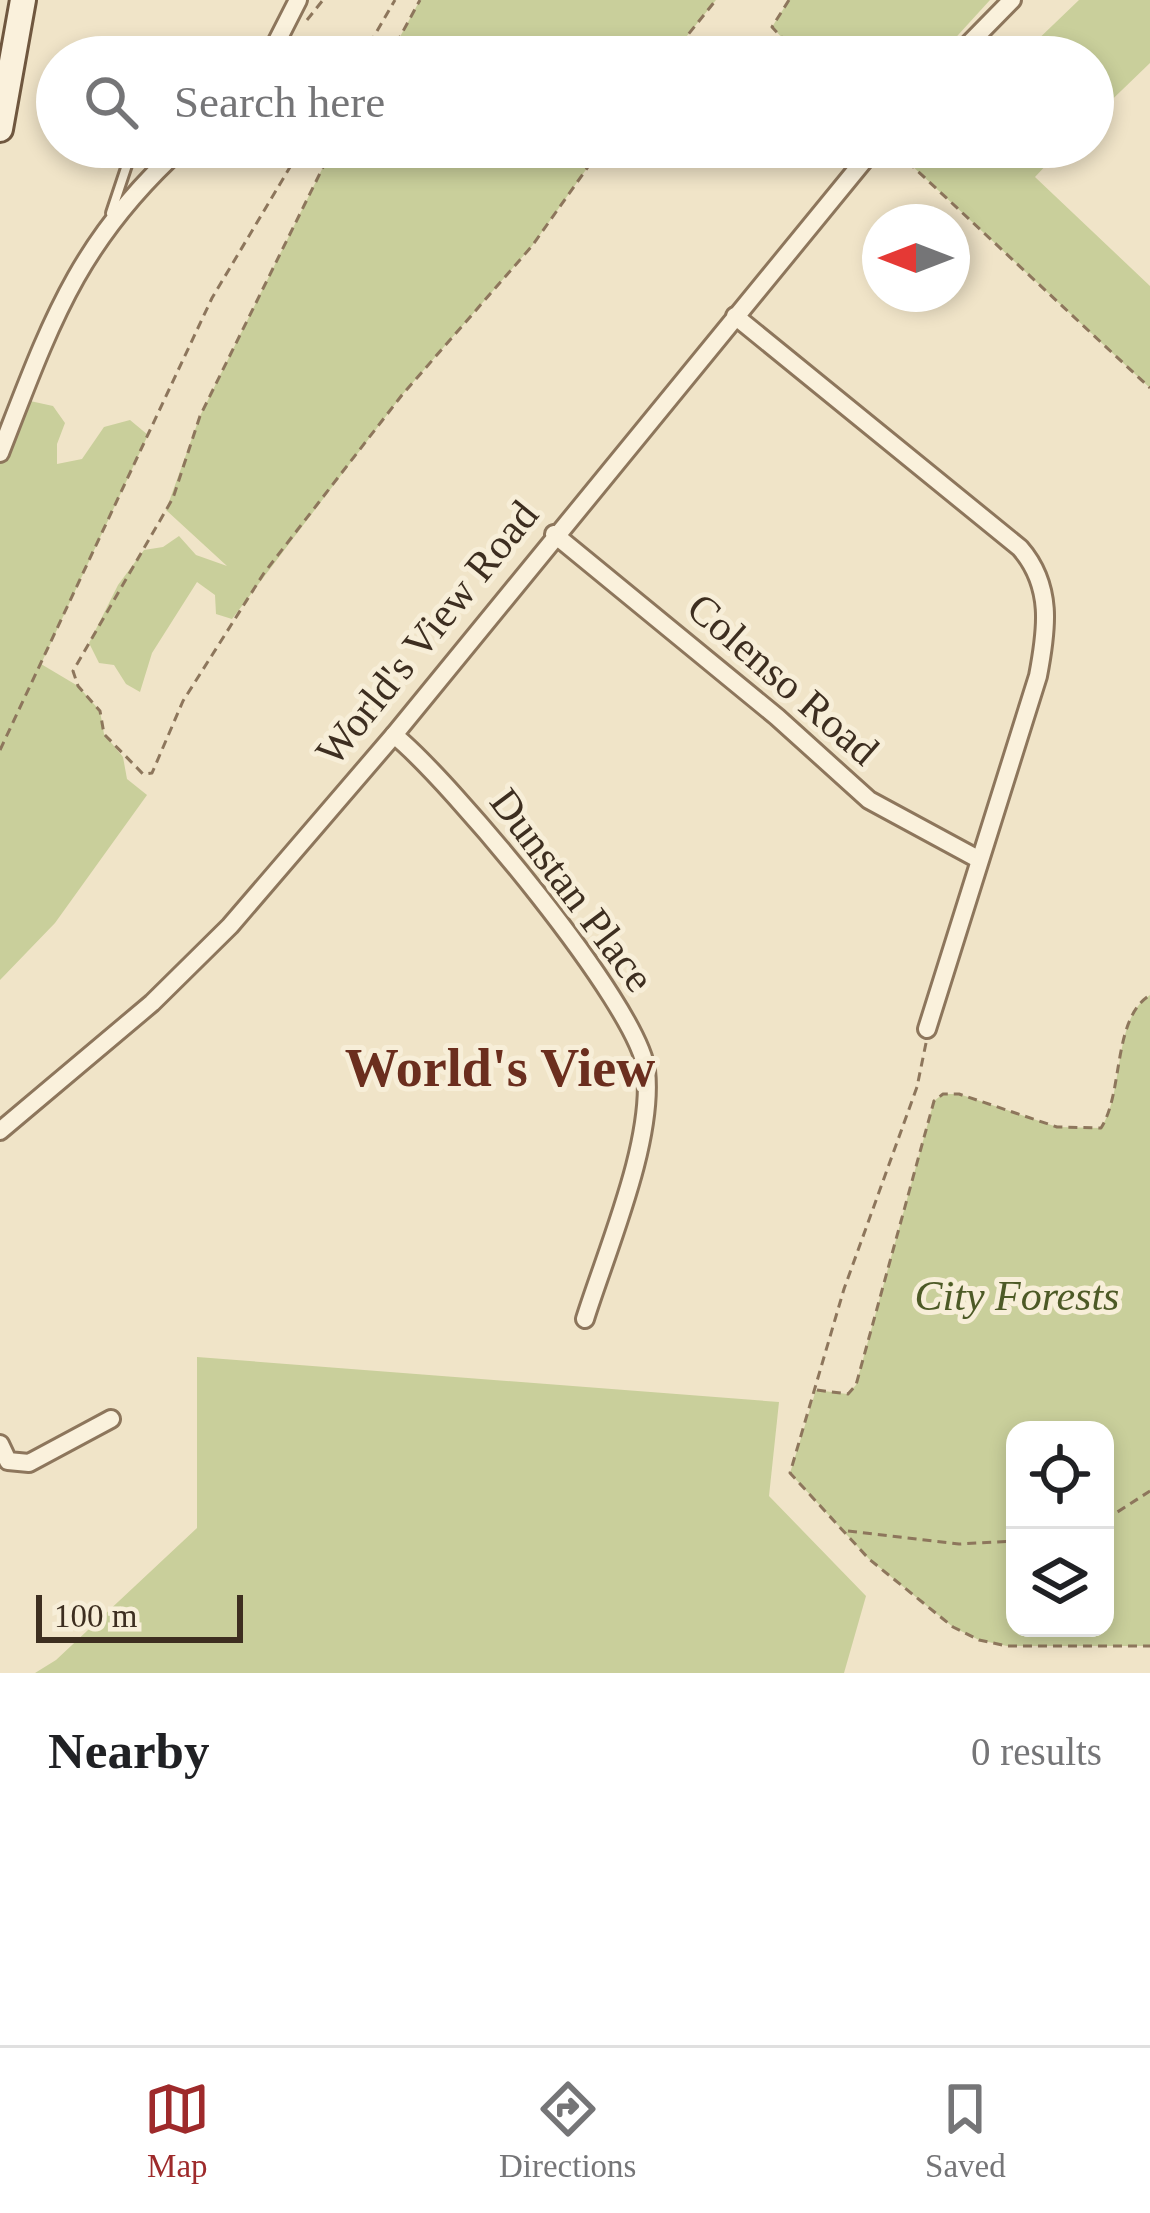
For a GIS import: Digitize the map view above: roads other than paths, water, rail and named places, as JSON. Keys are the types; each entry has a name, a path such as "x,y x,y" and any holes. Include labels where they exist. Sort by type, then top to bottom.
{"main road":[{"path":"0,129 23,0"}],"street":[{"path":"280,36 298,0"},
{"path":"977,36 1012,0"},
{"path":"0,453 75,273 106,225 162,168"},
{"name":"World's View Road","path":"0,1131 200,958 394,735 858,168"},
{"path":"735,316 1035,566 1046,600 1042,652 927,1029"},
{"name":"Colenso Road","path":"554,534 761,704 869,800 978,859"},
{"name":"Dunstan Place","path":"394,735 422,757 507,855 616,1002 643,1054 646,1084 639,1135 585,1318"},
{"path":"0,1444 8,1461 29,1463 111,1419"}],"lane":[{"path":"106,225 126,168"}],"district":[{"name":"World's View","path":"500,1068"}],"park label":[{"name":"City Forests","path":"1017,1296"}]}
